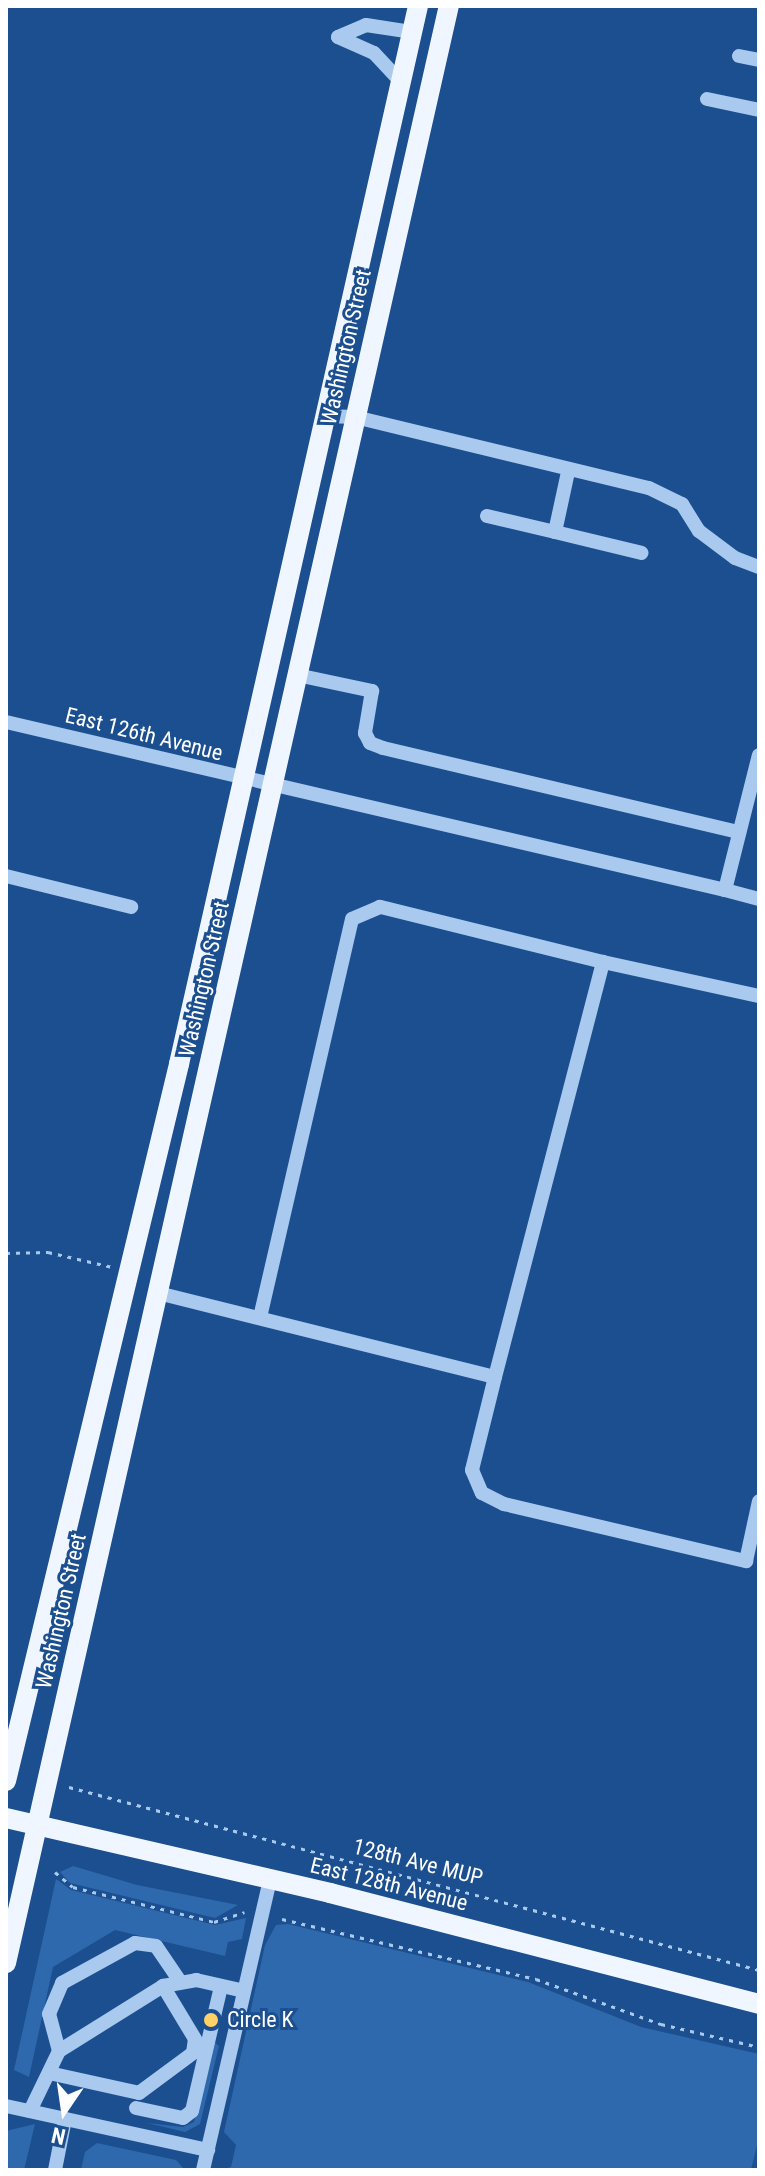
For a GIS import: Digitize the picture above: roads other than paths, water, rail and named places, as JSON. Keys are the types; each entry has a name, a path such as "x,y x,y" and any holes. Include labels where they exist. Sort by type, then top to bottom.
{"main road":[{"name":"Washington Street","path":"6,1781 243,780 418,6"},
{"name":"Washington Street","path":"6,1963 449,6"},
{"path":"412,32 442,37"},
{"name":"East 128th Avenue","path":"6,1818 270,1879 759,2004"}],"street":[{"path":"401,82 374,53 338,37 366,25 412,32"},
{"path":"739,56 759,60"},
{"path":"707,99 759,110"},
{"path":"325,416 355,417 568,472 649,488 682,504 699,531 735,558 759,567"},
{"path":"555,532 568,472"},
{"path":"487,516 642,553"},
{"path":"297,675 372,691 365,733 370,743 383,748 739,832"},
{"name":"East 126th Avenue","path":"6,722 272,787 487,831 759,899"},
{"path":"725,890 759,755"},
{"path":"6,876 131,907"},
{"path":"260,1318 352,919 380,907 603,962 759,996"},
{"path":"603,962 472,1470 482,1493 504,1504 752,1563 759,1501"},
{"path":"158,1293 495,1377"},
{"path":"203,2170 270,1879"},
{"path":"59,2051 49,2014 62,1983 135,1943 156,1946 179,1980"},
{"path":"30,2111 59,2051 163,1986 179,1980 244,1991"},
{"path":"131,2133 138,2100 193,2053 195,2039 163,1986"},
{"path":"49,2073 138,2100 183,2118 192,2111 221,1986"},
{"path":"6,2106 208,2150"},
{"path":"55,2170 65,2119"}],"place":[{"name":"Circle K","path":"211,2020"}]}
